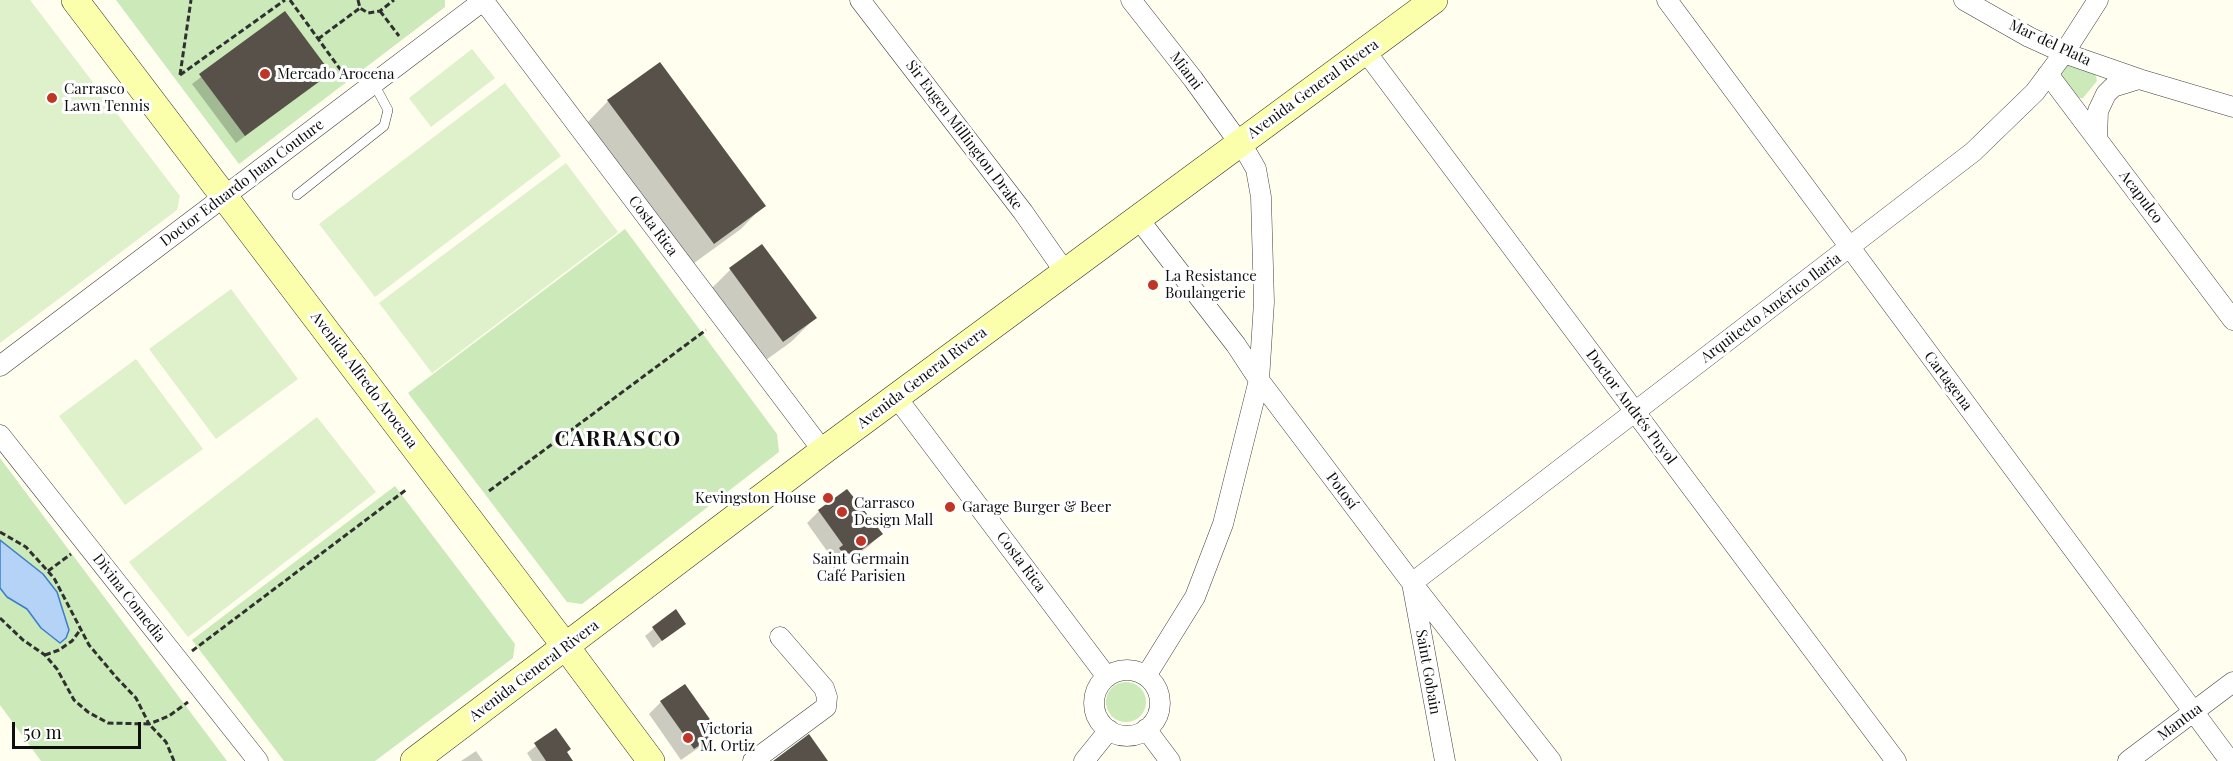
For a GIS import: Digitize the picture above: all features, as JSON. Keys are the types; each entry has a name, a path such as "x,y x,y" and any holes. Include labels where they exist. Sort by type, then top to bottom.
{"main road":[{"name":"Avenida Alfredo Arocena","path":"75,0 567,647 651,761"},
{"name":"Avenida General Rivera","path":"414,761 823,451 1434,0"}],"street":[{"name":"Doctor Eduardo Juan Couture","path":"0,366 483,0"},
{"name":"Costa Rica","path":"483,0 823,451"},
{"name":"Sir Eugen Millington Drake","path":"860,0 1023,212 1065,272"},
{"name":"Miami","path":"1131,0 1193,79 1256,169 1261,197 1264,302 1259,380 1223,524 1196,597 1146,676"},
{"name":"Cartagena","path":"1667,0 2230,761"},
{"name":"Mar del Plata","path":"1964,0 2029,37 2064,53 2139,79 2233,107"},
{"name":"Arquitecto Américo Ilaria","path":"1412,583 1973,152 2035,92 2064,53 2098,0"},
{"name":"Doctor Andrés Puyol","path":"1366,52 1896,761"},
{"name":"Acapulco","path":"2048,74 2233,320"},
{"path":"2097,138 2098,111 2106,94 2113,87 2139,79"},
{"name":"Potosí","path":"1137,218 1236,345 1259,380 1412,583 1551,761"},
{"name":"Costa Rica","path":"897,398 1107,677"},
{"name":"Divina Comedia","path":"0,435 258,761"},
{"name":"Saint Gobain","path":"1412,583 1445,761"},
{"path":"753,761 826,707 827,697 824,688 780,637"},
{"path":"1126,670 1146,676 1156,687 1160,702 1156,717 1146,729 1139,733 1124,736 1109,730 1097,717 1094,708 1096,691 1107,677 1119,671 1126,670"},
{"name":"Mantua","path":"2128,761 2233,682"},
{"path":"1146,729 1170,761"},
{"path":"1084,761 1109,730"}],"lane":[{"path":"297,195 384,126 388,110 374,84"}],"path":[{"path":"191,0 180,75 285,0"},
{"path":"290,0 345,76"},
{"path":"358,0 360,8 368,13 380,11 394,0"},
{"path":"318,39 360,8"},
{"path":"380,11 399,36"},
{"path":"489,491 706,330"},
{"path":"179,661 407,489"},
{"path":"0,532 26,547 54,578 89,645 136,698 149,724 166,742 174,761"},
{"path":"48,571 85,543"},
{"path":"0,618 23,640 45,655 57,669 74,700 88,712 108,723 149,724 169,716 203,691"},
{"path":"45,655 59,650 72,641 81,629"}],"green space":[{"name":"Carrasco Lawn Tennis","path":"0,0 30,0 180,196 177,210 0,343"},
{"path":"116,0 445,0 445,7 239,164"},
{"path":"472,49 495,78 431,127 409,98"},
{"path":"2066,64 2095,72 2097,81 2083,98 2078,98 2060,74"},
{"path":"505,83 561,156 375,297 319,224"},
{"path":"566,163 618,232 432,373 379,303"},
{"path":"625,229 777,434 779,452 582,604 567,602 408,393"},
{"path":"231,289 298,379 216,439 149,349"},
{"path":"136,359 203,449 125,505 59,416"},
{"path":"317,417 376,492 188,637 129,562"},
{"path":"0,458 227,761 41,761 0,705"},
{"path":"395,486 515,644 513,658 375,761 284,761 192,640"},
{"path":"1126,682 1134,683 1140,688 1145,694 1145,710 1140,716 1134,721 1126,722 1118,721 1112,716 1107,710 1106,702 1107,694 1112,688 1118,683"}],"water":[{"path":"0,540 43,574 57,592 69,630 66,638 60,643 41,628 27,609 7,597 0,588"}],"building":[{"name":"Mercado Arocena","path":"285,11 331,73 245,136 199,74"},
{"path":"660,62 766,206 714,244 607,100"},
{"path":"762,244 817,318 783,342 729,268"},
{"path":"847,489 883,534 848,560 839,548 843,545 818,510"},
{"path":"676,609 686,624 662,641 652,627"},
{"path":"685,684 719,732 694,749 660,701"},
{"path":"556,728 571,749 567,752 573,761 546,761 534,743"},
{"path":"809,734 828,761 773,761"}],"place":[{"name":"Mercado Arocena","path":"265,74"},
{"name":"Carrasco Lawn Tennis","path":"52,98"},
{"name":"La Resistance Boulangerie","path":"1153,285"},
{"name":"Kevingston House","path":"828,498"},
{"name":"Garage Burger & Beer","path":"950,507"},
{"name":"Carrasco Design Mall","path":"842,512"},
{"name":"Saint Germain Café Parisien","path":"861,541"},
{"name":"Victoria M. Ortiz","path":"688,738"}],"district":[{"name":"CARRASCO","path":"618,439"}]}
